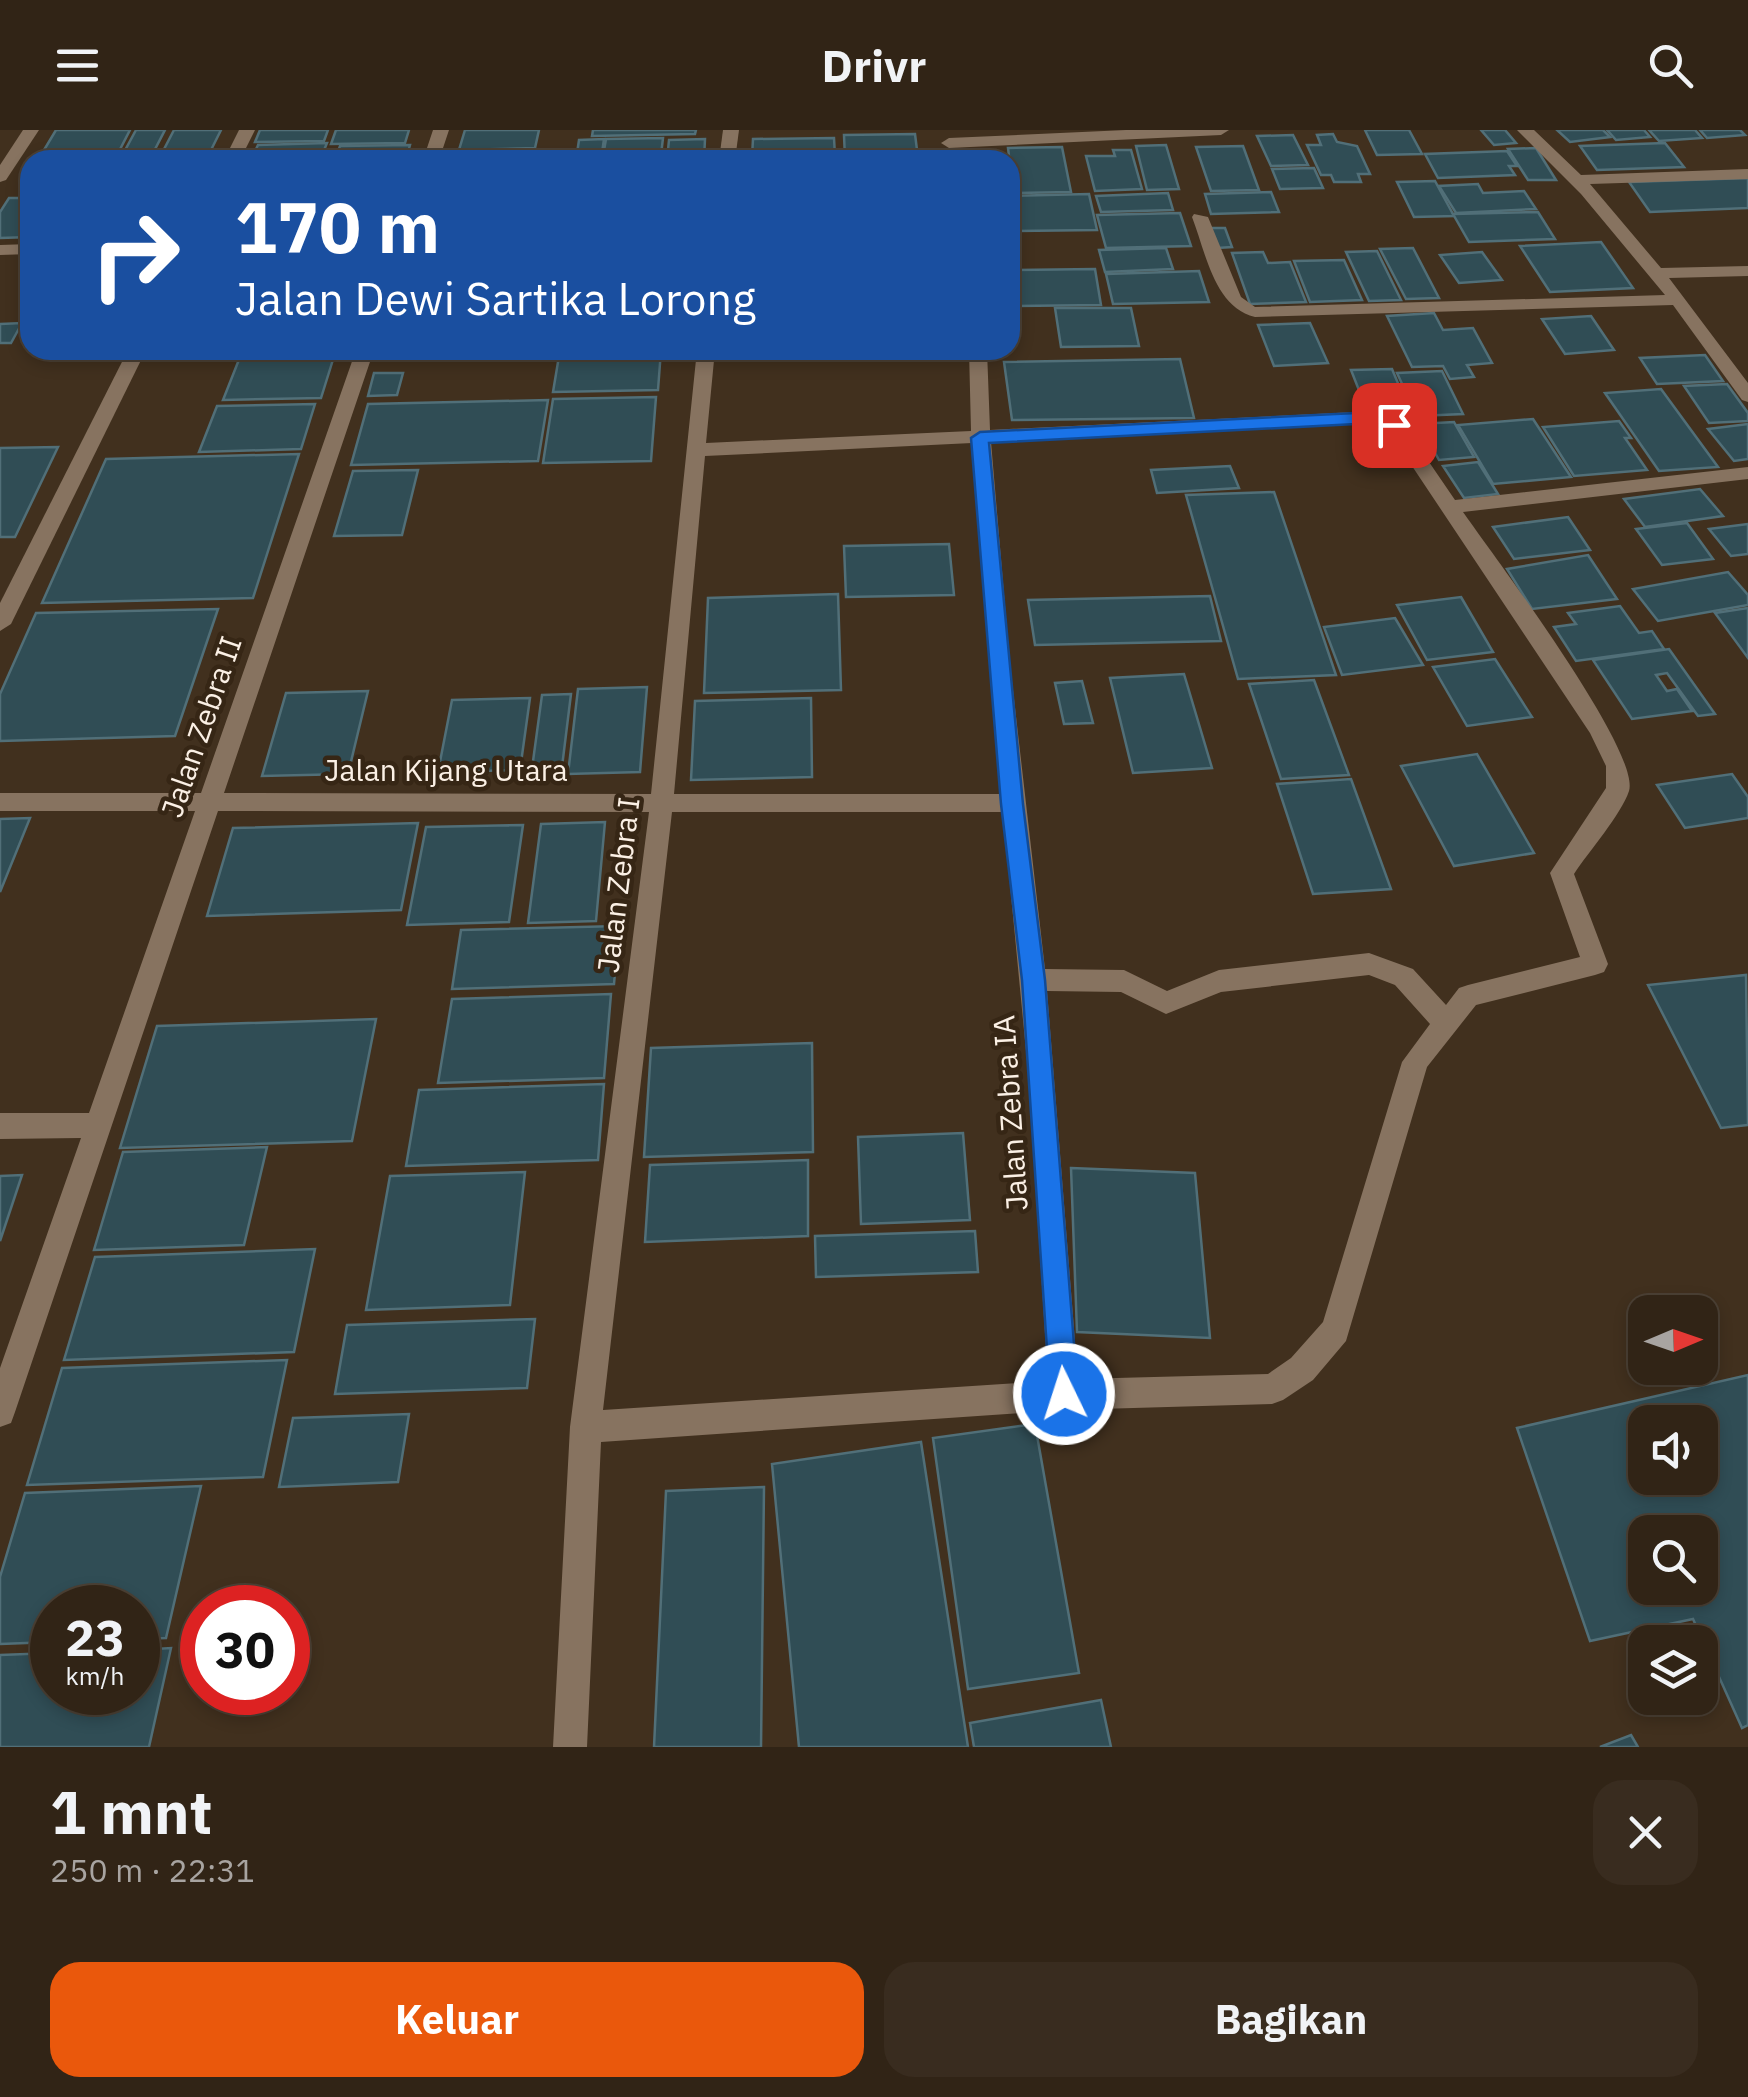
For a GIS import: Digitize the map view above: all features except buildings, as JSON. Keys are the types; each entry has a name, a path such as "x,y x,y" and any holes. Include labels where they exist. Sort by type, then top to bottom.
{"street":[{"path":"0,176 32,130"},
{"path":"950,144 1221,130"},
{"path":"1525,130 1579,180 1657,273 1748,396"},
{"path":"1579,180 1748,174"},
{"path":"1200,217 1233,300 1255,312 1679,300"},
{"path":"1657,273 1748,271"},
{"path":"0,624 132,360"},
{"name":"Jalan Zebra II","path":"0,1412 362,360"},
{"name":"Jalan Zebra I","path":"570,1747 586,1427 662,801 705,360"},
{"name":"Jalan Zebra IA","path":"978,360 980,438 1012,804 1034,980 1064,1394"},
{"path":"586,1427 1064,1394 1272,1389 1302,1369 1335,1330 1415,1062 1468,996 1595,964 1562,874 1618,788 1616,766 1600,730 1394,425 1356,418 696,450"},
{"path":"1450,507 1748,472"},
{"name":"Jalan Kijang Utara","path":"0,802 1012,804"},
{"path":"1034,980 1124,981 1166,1003 1219,981 1369,964 1404,977 1446,1023"},
{"path":"0,1126 101,1126"}],"route":[{"path":"1064,1394 1034,980 1012,804 980,438 1356,418 1394,425"}]}
